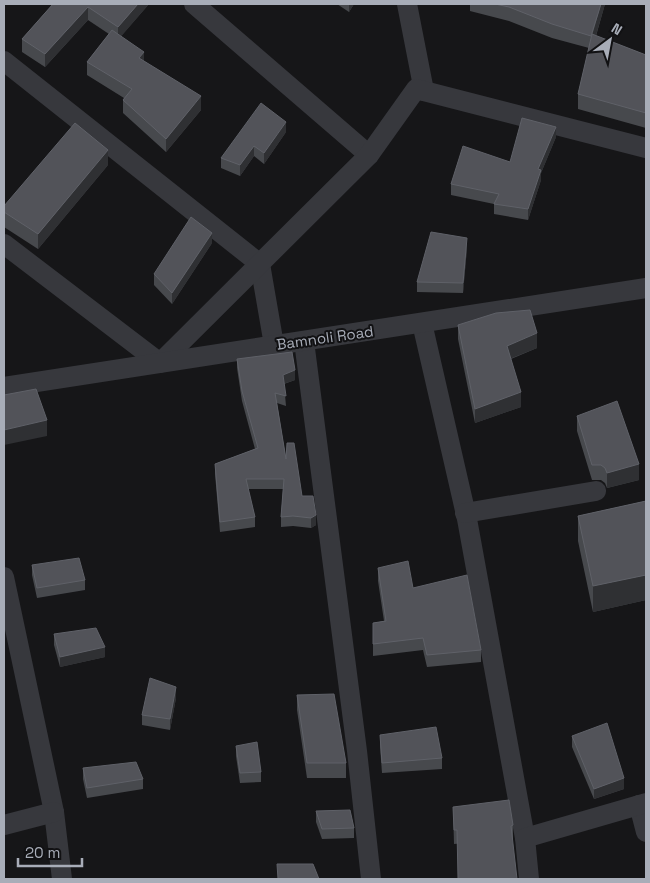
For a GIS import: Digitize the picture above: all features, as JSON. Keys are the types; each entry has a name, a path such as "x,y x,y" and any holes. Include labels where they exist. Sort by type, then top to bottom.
{"street":[{"path":"194,4 369,155"},
{"path":"407,4 424,91"},
{"path":"4,61 260,264 274,345"},
{"path":"4,244 160,363 369,155 416,89 646,148"},
{"name":"Bamnoli Road","path":"4,387 646,288"},
{"path":"422,323 465,513 525,838 529,879"},
{"path":"304,341 357,751 371,879"},
{"path":"465,513 596,491"},
{"path":"4,577 54,812 62,879"},
{"path":"525,838 642,804 646,832"},
{"path":"4,824 54,812"}],"building":[{"path":"53,4 138,4 118,27 88,7 45,54 22,39"},
{"path":"495,4 601,4 591,36 552,24 509,7"},
{"path":"112,30 144,52 139,58 201,96 166,139 123,100 132,89 87,62"},
{"path":"592,34 646,55 646,113 578,94"},
{"path":"261,103 286,122 264,153 254,146 240,165 221,158"},
{"path":"522,118 556,127 538,169 541,170 528,209 494,204 499,194 451,184 463,146 510,162"},
{"path":"75,123 108,150 38,234 4,212 4,206"},
{"path":"191,217 212,233 172,293 154,274"},
{"path":"431,232 467,238 463,283 417,282"},
{"path":"530,310 537,333 507,346 521,392 475,409 458,325 496,313"},
{"path":"292,352 295,370 283,375 286,396 275,393 286,459 287,443 294,443 302,496 313,496 316,515 311,518 281,517 284,479 246,479 255,517 220,522 215,464 258,448 242,391 237,359"},
{"path":"36,389 47,420 4,430 4,395"},
{"path":"617,401 639,464 607,473 601,465 592,465 577,416"},
{"path":"646,501 646,575 593,586 578,516"},
{"path":"79,558 85,580 37,588 32,565"},
{"path":"408,561 413,588 467,575 481,650 427,655 423,638 373,644 373,623 386,621 378,568"},
{"path":"96,628 105,647 60,657 54,634"},
{"path":"150,678 176,687 170,719 142,715"},
{"path":"334,694 346,763 307,763 297,695"},
{"path":"607,723 624,778 594,789 572,736"},
{"path":"436,727 442,758 382,763 380,735"},
{"path":"257,742 261,772 240,773 236,746"},
{"path":"136,762 143,779 87,788 83,768"},
{"path":"509,800 517,879 458,879 457,830 454,830 453,807"},
{"path":"350,810 354,828 322,829 316,811"},
{"path":"277,864 313,864 319,879 278,879"}]}
